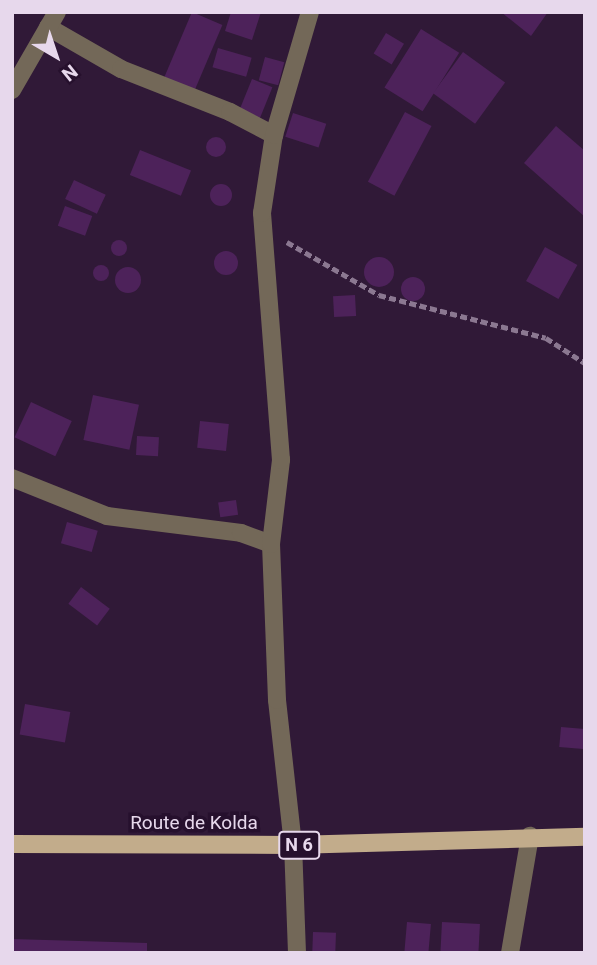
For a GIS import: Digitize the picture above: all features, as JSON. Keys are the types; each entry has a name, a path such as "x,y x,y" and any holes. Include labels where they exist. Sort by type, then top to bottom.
{"main road":[{"name":"Route de Kolda","path":"12,844 293,845 585,836"}],"street":[{"path":"304,12 304,35"},
{"path":"297,953 293,845 277,700 271,544 281,460 262,213 274,135 310,12"},
{"path":"12,90 53,19 121,69 230,112 274,135"},
{"path":"12,478 107,516 241,533 271,544"},
{"path":"510,953 530,836"}],"path":[{"path":"262,213 274,234 379,295 546,338 585,363"}],"building":[{"path":"192,12 222,25 194,91 164,78"},
{"path":"231,12 261,12 252,40 225,31"},
{"path":"501,12 548,12 531,36"},
{"path":"421,29 459,53 423,111 384,88"},
{"path":"386,33 404,44 392,64 374,54"},
{"path":"218,48 252,58 246,77 212,67"},
{"path":"463,52 505,83 475,124 433,93"},
{"path":"265,57 284,62 278,85 259,80"},
{"path":"252,79 272,87 260,119 239,111"},
{"path":"405,112 431,126 394,196 368,182"},
{"path":"293,113 326,124 319,148 285,137"},
{"path":"556,126 585,151 585,217 524,163"},
{"path":"216,137 223,140 226,147 223,154 216,157 209,154 206,147 209,140"},
{"path":"140,150 191,171 181,196 130,175"},
{"path":"74,180 106,195 97,214 65,199"},
{"path":"221,184 229,187 232,195 229,203 221,206 213,203 210,195 213,187"},
{"path":"65,206 92,216 85,236 58,226"},
{"path":"119,240 125,242 125,254 119,256 113,254 111,248 113,242"},
{"path":"545,247 577,265 558,299 526,281"},
{"path":"226,251 235,254 238,263 235,272 226,275 217,272 214,263 217,254"},
{"path":"379,257 390,261 394,272 390,283 379,287 368,283 364,272 368,261"},
{"path":"98,265 104,265 109,273 107,279 98,281 93,276 93,270"},
{"path":"128,267 137,271 141,280 137,289 128,293 119,289 115,280 119,271"},
{"path":"413,277 421,281 425,289 421,297 413,301 405,297 401,289 405,281"},
{"path":"355,295 356,316 334,317 333,296"},
{"path":"93,395 139,405 129,450 83,440"},
{"path":"31,402 72,421 55,456 15,437"},
{"path":"200,421 229,424 226,451 197,448"},
{"path":"137,436 159,437 158,456 136,455"},
{"path":"236,500 238,515 220,517 218,503"},
{"path":"67,522 98,531 92,552 61,543"},
{"path":"81,587 110,609 97,625 68,604"},
{"path":"25,704 70,712 65,743 20,735"},
{"path":"561,727 585,729 583,749 559,747"},
{"path":"407,922 431,924 428,953 404,953"},
{"path":"442,922 480,924 478,953 440,953"},
{"path":"313,932 336,933 335,953 312,953"},
{"path":"12,939 147,943 147,953 12,953"}]}
